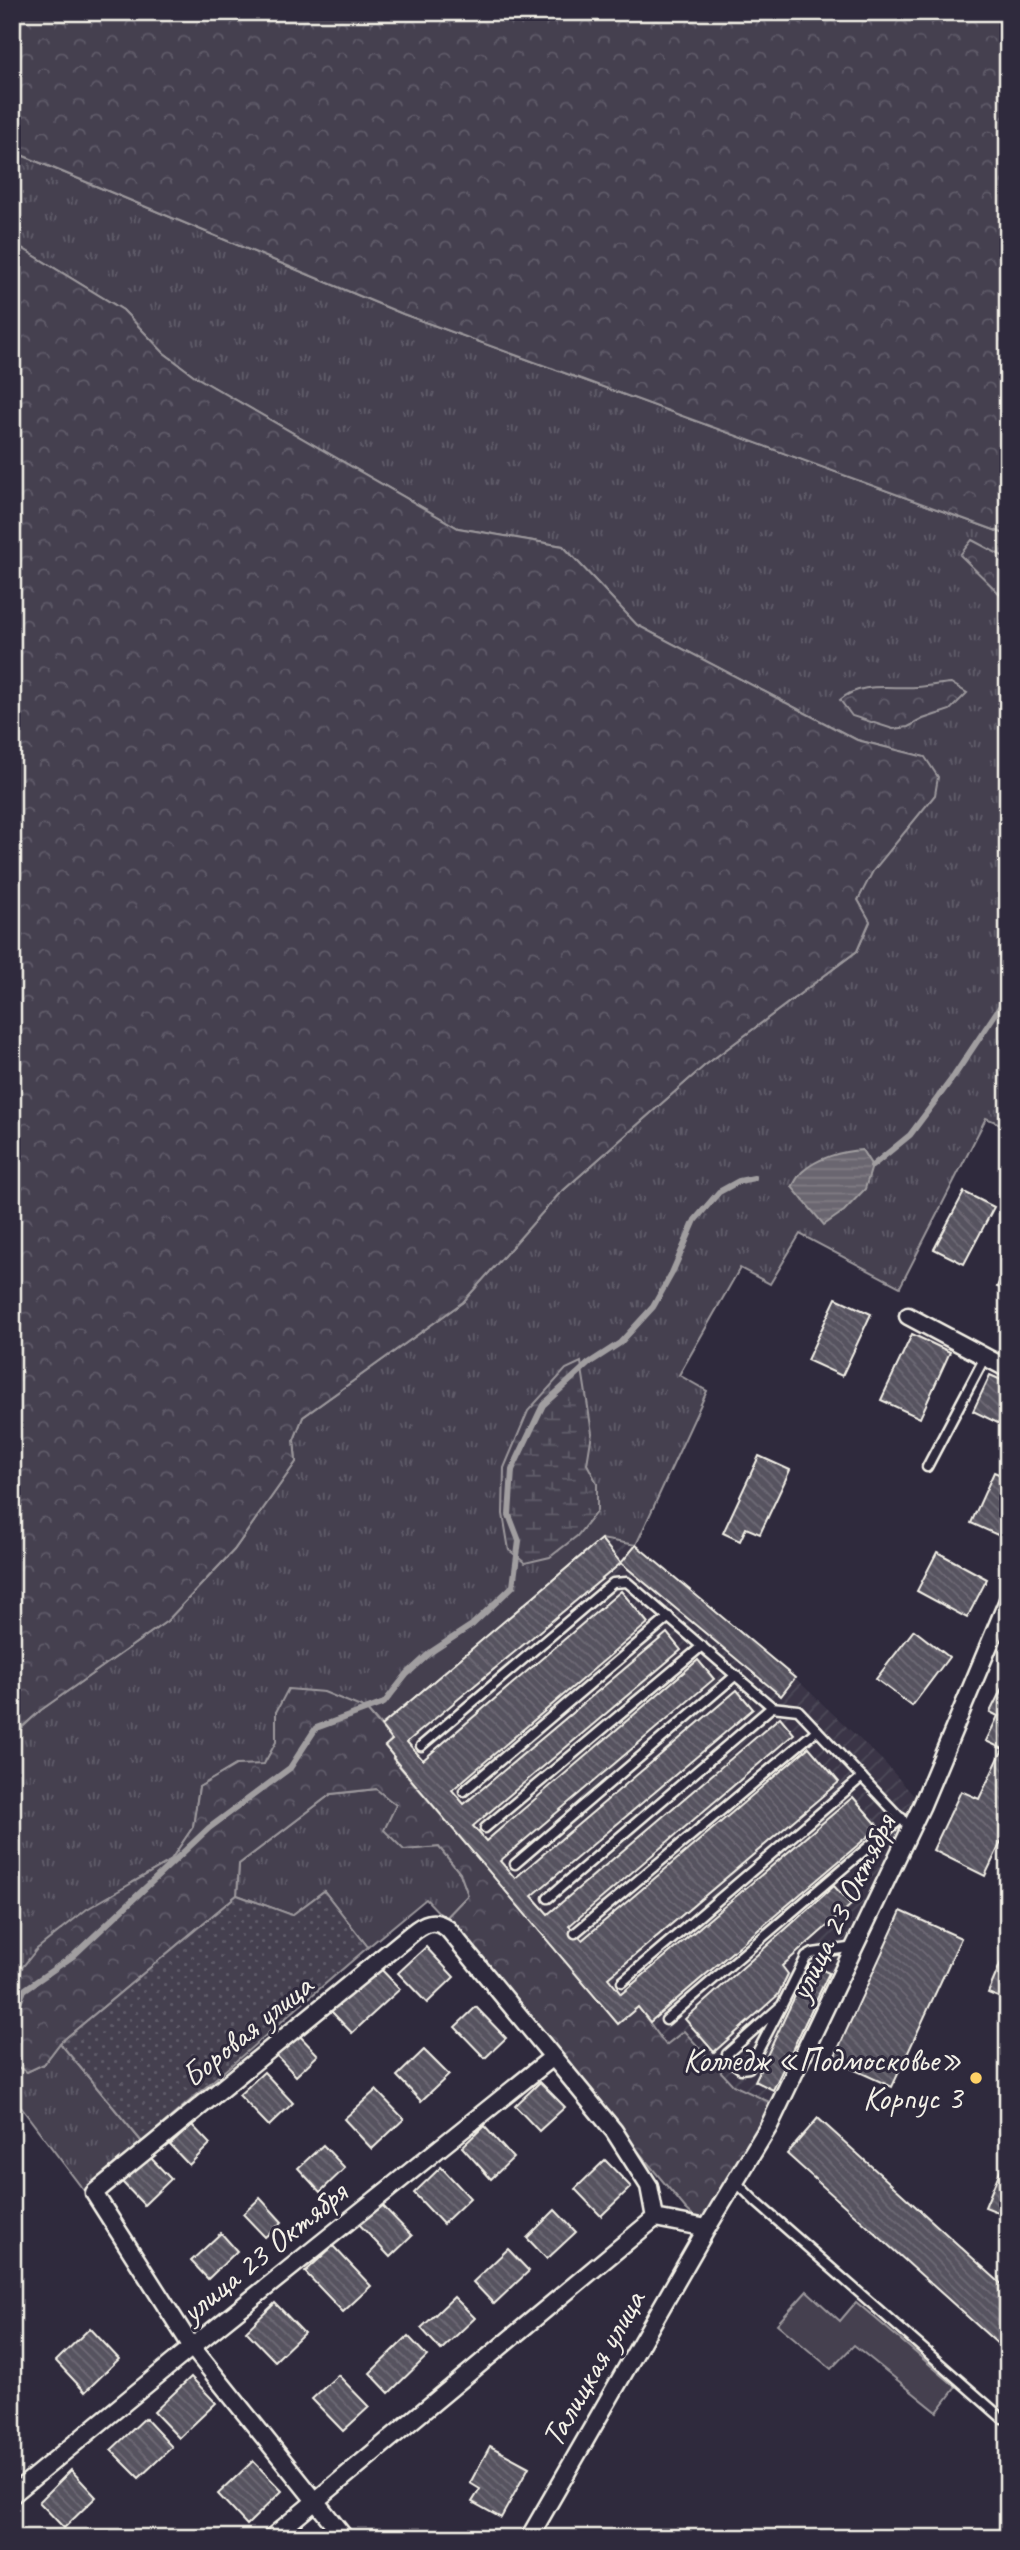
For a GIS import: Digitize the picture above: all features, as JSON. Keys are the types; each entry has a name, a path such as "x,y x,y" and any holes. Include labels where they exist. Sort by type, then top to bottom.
{"street":[{"path":"908,1316 1008,1369"},
{"name":"улица 23 Октября","path":"707,2228 769,2126 855,1947 1008,1600"},
{"name":"Боровая улица","path":"192,2347 94,2193 420,1926 440,1922 448,1929 553,2057"},
{"path":"553,2057 614,2131 649,2186 654,2218"},
{"name":"улица 23 Октября","path":"12,2495 553,2057"},
{"path":"654,2218 707,2228"},
{"path":"271,2538 654,2218"},
{"name":"Талицкая улица","path":"529,2538 707,2228"},
{"path":"192,2347 345,2538"}],"lane":[{"path":"927,1467 985,1357"},
{"path":"421,1746 612,1583 627,1581 772,1707 799,1710 907,1824 666,2020"},
{"path":"464,1791 669,1617"},
{"path":"485,1828 702,1646"},
{"path":"515,1864 736,1675"},
{"path":"548,1898 772,1707"},
{"path":"575,1933 817,1730"},
{"path":"622,1982 862,1777"},
{"path":"782,2005 729,2052 727,2057 741,2070 749,2067 782,2005 806,1957 813,1953 855,1947"},
{"path":"736,2182 1002,2418"}],"shaded area":[{"path":"862,1150 872,1166 865,1189 844,1211 824,1225 792,1187 802,1172 822,1159"},
{"path":"601,1539 636,1545 795,1678 884,1762 922,1805 778,2106 733,2085 684,2031 667,2045 638,2007 618,2024 385,1746 381,1726"}],"green space":[{"path":"12,12 1008,12 1008,535 403,314 12,151"},
{"path":"12,151 403,314 1008,535 1008,1127 986,1118 900,1287 800,1234 770,1284 740,1268 679,1375 707,1391 636,1545 601,1539 381,1726 366,1709 276,1712 277,1742 264,1765 236,1765 199,1787 193,1827 170,1861 133,1882 21,1969 17,1985 12,1987 12,1737 41,1710 167,1621 234,1550 296,1462 294,1440 303,1417 463,1302 558,1195 704,1066 857,951 870,922 858,900 924,757 857,740 637,625 563,546 458,528 196,377 164,353 123,310 12,242"},
{"path":"12,242 123,310 164,353 196,377 458,528 563,546 637,625 857,740 925,757 938,777 935,795 873,871 858,900 870,921 857,951 704,1066 558,1195 463,1302 303,1417 294,1440 296,1462 234,1550 167,1621 41,1710 12,1736"},
{"path":"972,540 1008,559 1008,602 960,555"},
{"path":"951,683 967,693 950,710 908,727 893,729 852,716 840,700 866,688"},
{"path":"581,1362 592,1433 587,1464 597,1483 597,1511 577,1536 550,1557 525,1563 509,1550 503,1514 504,1468 528,1411 566,1369"},
{"path":"288,1689 324,1692 366,1709 392,1740 385,1746 393,1759 618,2023 638,2007 666,2045 684,2031 733,2085 778,2106 707,2228 686,2209 445,1919 468,1895 460,1873 439,1847 404,1850 384,1830 396,1805 376,1789 331,1794 239,1864 237,1895 60,2043 44,2064 27,2072 12,2064 12,1987 17,1985 21,1969 37,1949 87,1909 170,1861 193,1827 199,1787 236,1765 264,1764 276,1742 276,1712"},
{"path":"377,1789 397,1805 404,1850 439,1847 460,1873 468,1895 445,1919 426,1899 368,1947 324,1891 292,1915 237,1895 239,1864 331,1794"},
{"path":"324,1891 368,1947 142,2142 60,2043 237,1895 292,1915"},
{"path":"60,2043 142,2142 85,2192 14,2098 12,2064 27,2072 44,2064"},
{"path":"807,2291 840,2321 856,2302 956,2387 937,2412 854,2345 831,2369 777,2324"}],"building":[{"path":"964,1192 994,1207 964,1264 934,1249"},
{"path":"1008,1261 1008,1291 997,1287"},
{"path":"836,1298 871,1314 842,1376 807,1360"},
{"path":"912,1334 950,1352 920,1418 881,1400"},
{"path":"990,1375 1008,1383 1008,1428 973,1411"},
{"path":"759,1456 790,1470 760,1534 746,1528 740,1541 723,1533"},
{"path":"994,1472 1008,1478 1008,1525 1002,1537 971,1523"},
{"path":"601,1539 621,1563 407,1742 423,1760 621,1591 648,1623 452,1790 464,1804 667,1633 681,1650 473,1826 486,1841 698,1660 714,1679 500,1861 515,1878 737,1690 753,1709 532,1896 548,1914 780,1717 794,1734 569,1926 582,1940 809,1747 839,1782 608,1978 621,1994 853,1797 879,1827 650,2022 638,2007 618,2024 393,1758 385,1746 392,1740 381,1726"},
{"path":"636,1545 795,1678 781,1696 621,1563"},
{"path":"937,1552 987,1579 967,1618 917,1591"},
{"path":"914,1630 949,1657 912,1706 876,1679"},
{"path":"1008,1676 1008,1841 1003,1838 985,1876 933,1850 961,1791 979,1799 1003,1749 986,1741 998,1716 990,1712"},
{"path":"834,1886 851,1905 782,1966 788,1974 778,1995 714,2052 685,2019"},
{"path":"901,1911 961,1938 892,2087 833,2060"},
{"path":"1008,1946 1008,2001 988,1993"},
{"path":"426,1947 454,1977 427,2003 398,1973"},
{"path":"810,1964 829,1973 773,2090 755,2081"},
{"path":"378,1966 400,1989 352,2033 331,2011"},
{"path":"476,2007 506,2038 485,2058 455,2027"},
{"path":"297,2033 318,2055 296,2076 275,2054"},
{"path":"424,2050 449,2075 421,2101 397,2076"},
{"path":"264,2072 293,2103 269,2126 239,2095"},
{"path":"540,2082 565,2107 539,2131 515,2106"},
{"path":"376,2090 404,2119 372,2149 344,2119"},
{"path":"818,2118 1008,2290 1008,2334 998,2344 787,2154"},
{"path":"192,2125 210,2144 189,2165 170,2145"},
{"path":"484,2126 513,2158 491,2179 462,2147"},
{"path":"323,2145 345,2168 320,2192 298,2168"},
{"path":"1008,2152 1008,2216 985,2207"},
{"path":"149,2156 171,2179 144,2205 122,2182"},
{"path":"605,2160 631,2187 601,2216 575,2189"},
{"path":"441,2167 470,2198 443,2224 414,2193"},
{"path":"260,2198 282,2222 265,2237 243,2214"},
{"path":"381,2204 412,2236 390,2257 359,2224"},
{"path":"555,2210 576,2232 547,2259 527,2238"},
{"path":"221,2233 237,2251 208,2279 191,2261"},
{"path":"333,2246 371,2286 343,2312 305,2272"},
{"path":"508,2249 529,2271 494,2304 473,2282"},
{"path":"454,2297 475,2318 441,2350 421,2328"},
{"path":"275,2303 304,2333 275,2361 246,2331"},
{"path":"90,2328 119,2359 85,2392 56,2361"},
{"path":"408,2336 427,2356 389,2393 370,2373"},
{"path":"338,2375 369,2407 343,2431 312,2399"},
{"path":"191,2377 216,2403 179,2438 154,2412"},
{"path":"145,2418 172,2447 139,2478 111,2450"},
{"path":"490,2446 529,2467 501,2518 472,2502 480,2489 470,2483"},
{"path":"253,2461 282,2491 247,2525 218,2494"},
{"path":"71,2470 96,2497 64,2528 39,2502"}],"waterway":[{"path":"1008,958 1002,963 1008,972"},
{"path":"872,1166 910,1135 954,1076 1008,995"},
{"path":"12,2022 24,1990 73,1956 209,1828 290,1768 316,1728 384,1703 407,1674 431,1652 472,1625 513,1586 519,1541 509,1515 512,1470 543,1405 589,1363 620,1343 653,1307 672,1273 695,1220 719,1192 739,1181 754,1178"}],"place":[{"name":"Колледж «Подмосковье» Корпус 3","path":"976,2078"}]}
